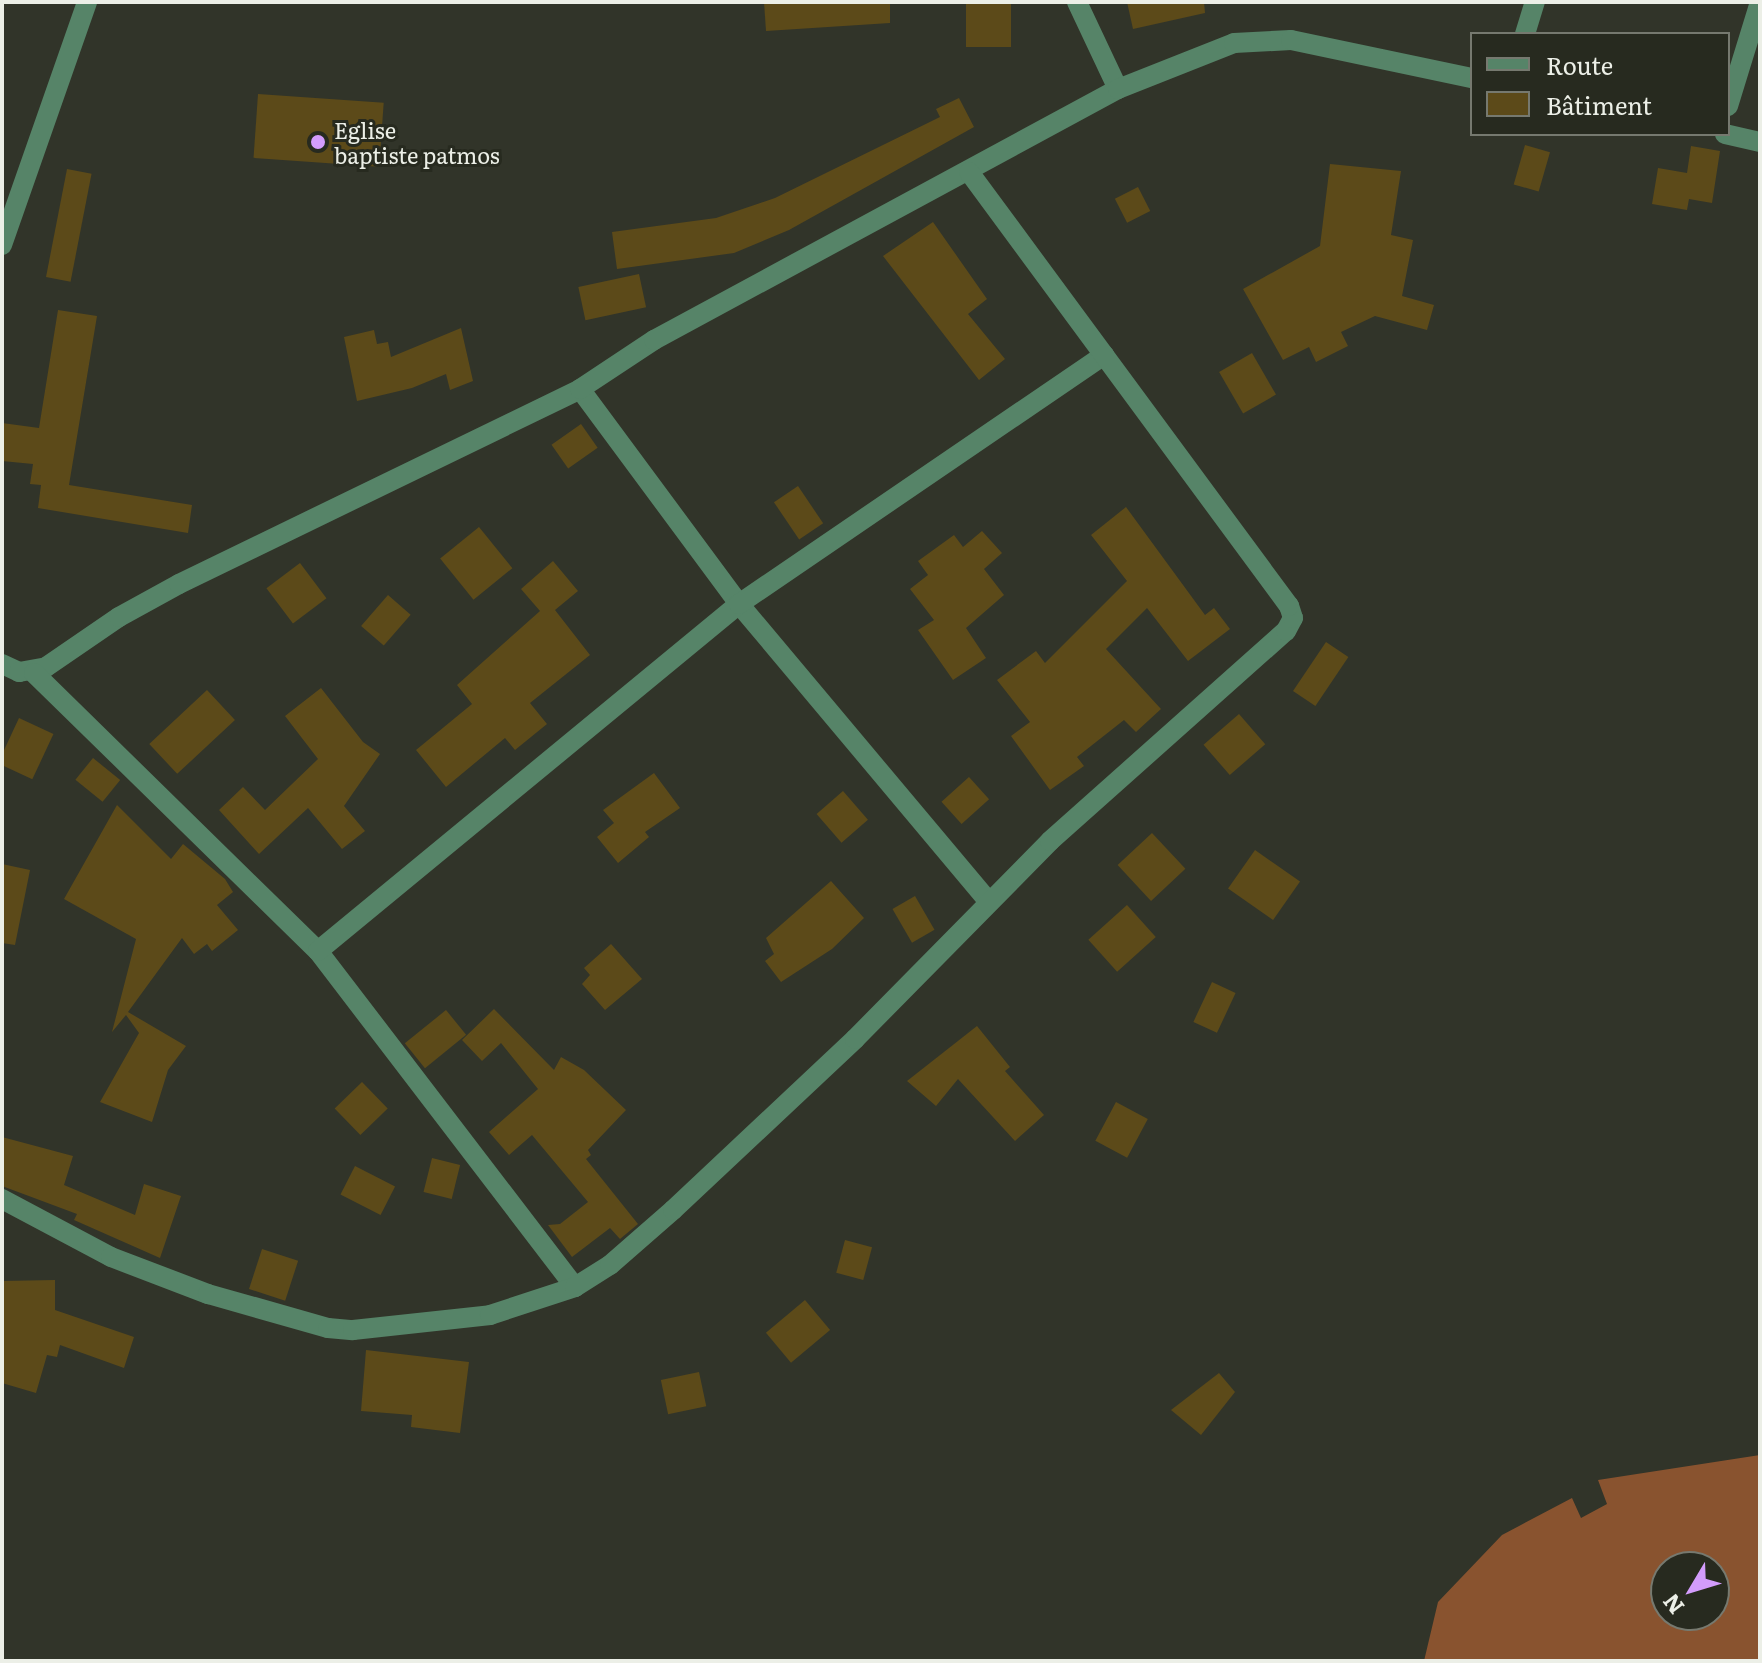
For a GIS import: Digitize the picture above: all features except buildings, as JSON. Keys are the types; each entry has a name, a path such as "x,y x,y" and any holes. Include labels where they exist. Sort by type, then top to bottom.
{"street":[{"path":"2,245 87,2"},
{"path":"1077,2 1118,89"},
{"path":"1526,32 1535,2"},
{"path":"1730,100 1760,2"},
{"path":"34,673 179,584 580,389 654,340 1118,89 1234,43 1291,40 1470,78"},
{"path":"1730,135 1760,142"},
{"path":"2,1199 111,1257 208,1294 328,1328 353,1330 490,1315 575,1287 673,1210 855,1039 1050,841 1286,631 1293,618 1289,606 969,172"},
{"path":"318,951 739,604 1104,355"},
{"path":"580,389 739,604 989,902"},
{"path":"2,664 34,673 318,951 575,1287"}],"shaded area":[{"path":"1760,1455 1760,1661 1424,1661 1438,1602 1502,1535 1572,1498 1581,1518 1607,1504 1598,1480"}],"place":[{"name":"Eglise baptiste patmos","path":"318,142"}]}
